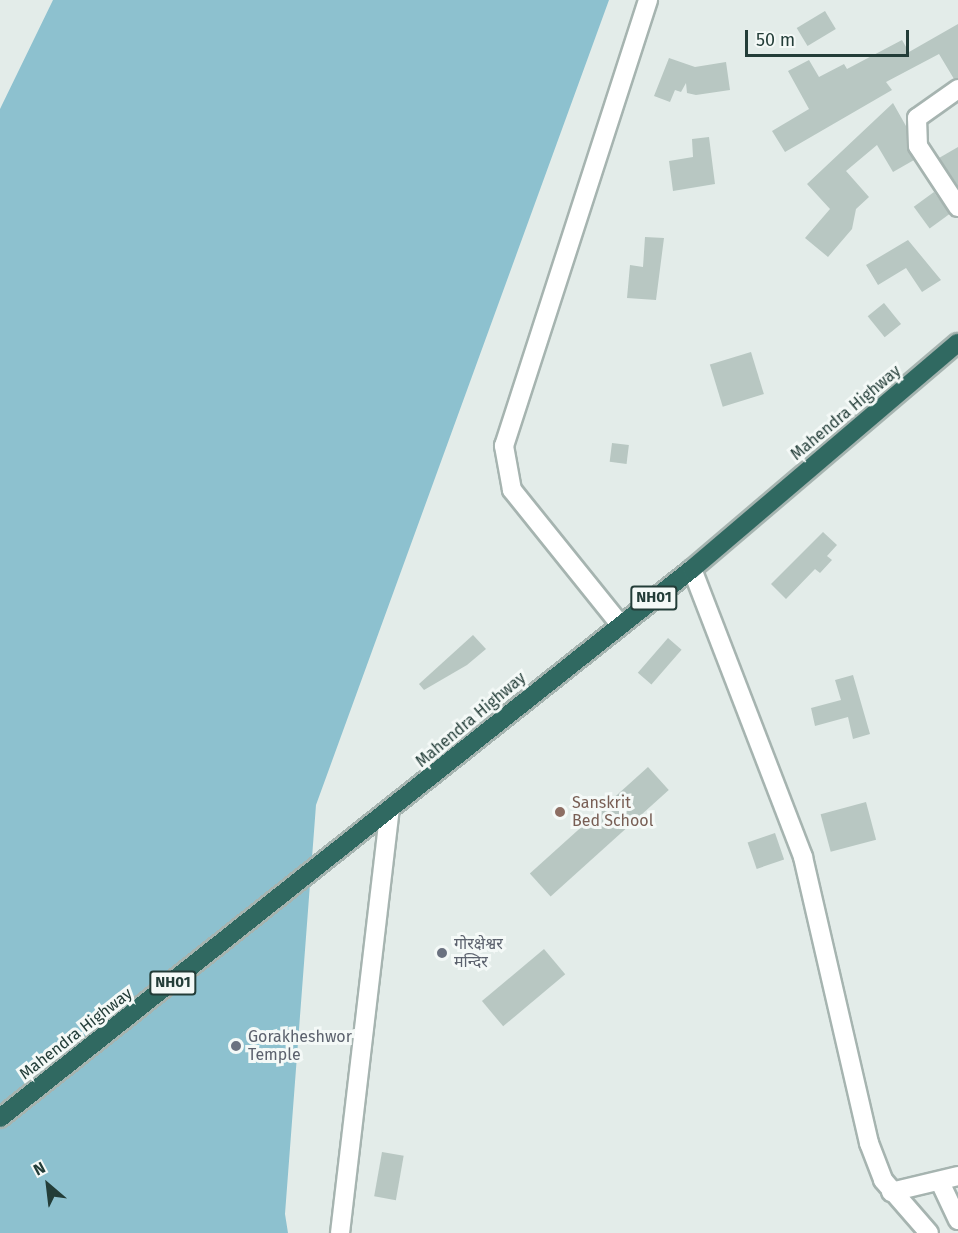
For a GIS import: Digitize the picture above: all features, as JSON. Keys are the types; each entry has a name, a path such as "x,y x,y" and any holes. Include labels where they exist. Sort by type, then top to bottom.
{"highway":[{"name":"Mahendra Highway","path":"0,1118 389,813 620,623 692,569 958,343"}],"street":[{"path":"620,623 512,490 504,446 648,0"},
{"path":"958,89 917,118 918,146 958,207"},
{"path":"692,569 803,857 869,1143 891,1192 929,1233"},
{"path":"340,1233 389,813"},
{"path":"891,1192 958,1176"},
{"path":"940,1182 958,1221"}],"water":[{"path":"53,0 609,0 316,805 285,1214 288,1233 0,1233 0,109"}],"building":[{"path":"825,11 836,29 808,46 797,28"},
{"path":"958,24 958,78 954,79 939,54 886,82 892,90 785,152 772,131 809,109 788,71 809,60 819,77 844,64 847,69 902,40 909,52"},
{"path":"669,58 695,67 726,62 730,90 696,95 687,93 686,83 681,92 675,90 670,102 654,96"},
{"path":"893,103 906,126 907,147 914,160 893,172 877,145 846,171 869,197 856,209 852,229 828,257 805,238 830,209 807,184"},
{"path":"709,137 715,184 673,191 669,161 693,157 692,139"},
{"path":"958,147 958,186 939,158"},
{"path":"934,192 950,214 930,229 914,207"},
{"path":"645,237 664,238 656,300 627,298 630,265 643,267"},
{"path":"908,240 941,280 922,292 906,268 878,285 866,265"},
{"path":"884,303 901,324 885,337 868,316"},
{"path":"751,352 764,394 723,407 710,365"},
{"path":"612,443 629,445 627,464 610,462"},
{"path":"823,532 837,545 827,556 832,560 820,573 815,569 786,599 771,584"},
{"path":"473,635 486,649 467,665 424,690 419,684"},
{"path":"668,638 682,650 651,685 638,673"},
{"path":"853,675 870,734 853,739 848,717 815,726 811,708 841,700 835,680"},
{"path":"648,767 669,790 551,896 530,873"},
{"path":"866,802 876,840 831,852 821,814"},
{"path":"775,833 784,859 757,869 748,842"},
{"path":"544,949 565,974 503,1026 482,1001"},
{"path":"382,1152 404,1156 396,1200 374,1196"}],"place":[{"name":"Sanskrit Bed School","path":"560,812"},
{"name":"गोरक्षेश्वर मन्दिर","path":"442,953"},
{"name":"Gorakheshwor Temple","path":"236,1046"}]}
